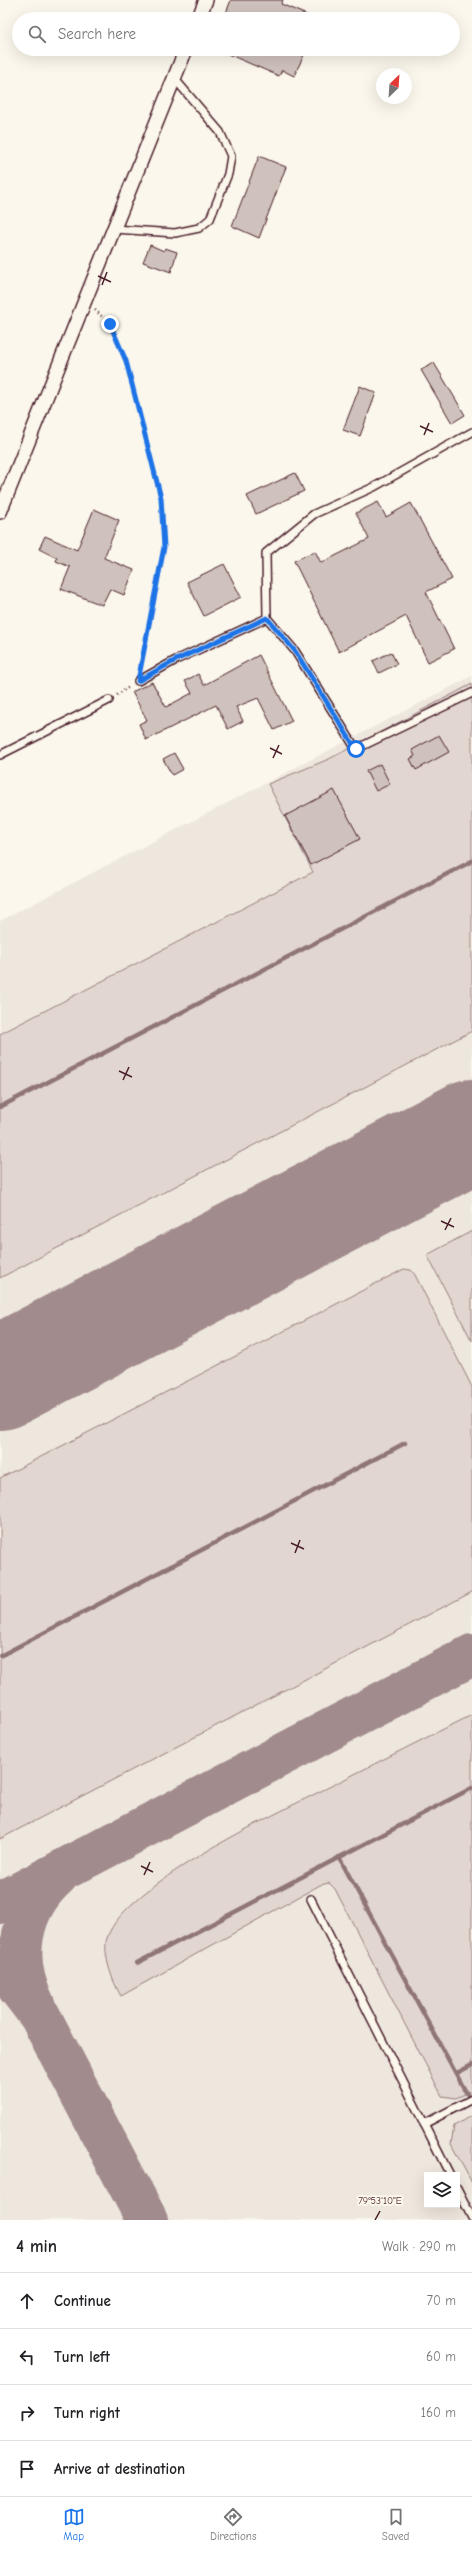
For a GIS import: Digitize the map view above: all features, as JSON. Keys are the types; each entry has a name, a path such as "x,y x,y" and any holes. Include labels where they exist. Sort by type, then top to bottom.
{"street":[{"path":"201,12 206,0"},
{"path":"0,512 183,56"}],"lane":[{"path":"114,229 175,233 199,228 210,218 228,174 231,156 220,132 174,78"},
{"path":"472,432 374,487 314,514 266,553 267,618 295,651 356,749 472,693"},
{"path":"138,681 176,660 267,618"},
{"path":"0,755 109,700"},
{"path":"311,1899 448,2172"},
{"path":"424,2124 472,2099"},
{"path":"460,2194 472,2218"}],"path":[{"path":"85,300 110,324 126,361 161,498 164,547 138,681 109,700"}],"shaded area":[{"path":"472,676 472,2220 0,2220 0,921"},
{"path":"472,684 472,1031 0,1278 0,1034 313,872 268,784 329,759"},
{"path":"472,1231 472,1341 427,1255"},
{"path":"404,1269 411,1270 415,1275 472,1387 472,1592 0,1839 0,1478"},
{"path":"472,1715 472,2091 456,2098 442,2096 335,1889 329,1883 320,1885 121,1996 115,1984 107,1960 107,1938 120,1917 143,1894 174,1872 246,1829"},
{"path":"472,2115 472,2183 451,2144 454,2126"}],"building":[{"path":"231,0 283,0 281,4 300,12 226,12"},
{"path":"232,56 304,56 294,76 282,70 279,76"},
{"path":"259,156 286,167 259,238 232,226"},
{"path":"150,245 164,251 165,248 177,252 171,272 143,262"},
{"path":"434,363 465,415 452,423 421,370"},
{"path":"360,386 376,393 360,436 343,430"},
{"path":"295,473 304,491 256,514 247,496"},
{"path":"378,502 386,517 411,503 452,579 426,592 454,649 428,662 406,616 339,652 294,561 315,551 321,563 369,539 356,513"},
{"path":"94,509 119,520 104,558 134,570 124,595 110,589 102,605 61,589 70,567 56,561 57,558 39,549 45,536 77,550"},
{"path":"224,564 241,597 204,616 187,582"},
{"path":"391,652 397,664 379,673 373,661"},
{"path":"259,655 292,721 274,730 258,698 236,707 243,721 228,729 216,705 146,740 139,724 147,720 132,692 152,682 166,707 192,693 185,681 198,674 204,685"},
{"path":"439,735 449,752 416,770 410,759 415,756 412,750"},
{"path":"174,753 183,769 172,775 163,759"},
{"path":"380,764 390,784 376,791 366,771"},
{"path":"334,790 360,839 311,865 285,816"}],"waterway":[{"path":"0,1107 472,861"},
{"path":"0,1656 405,1443"},
{"path":"137,1963 472,1788"},
{"path":"339,1857 467,2094"},
{"path":"457,2073 472,2065"}],"taxiway":[{"path":"0,1903 472,1655"},
{"path":"34,2004 27,1987 23,1970 21,1952 23,1936 27,1919 35,1904 44,1889 57,1876"},
{"path":"0,1969 11,1978 40,2016 147,2220"}],"runway":[{"path":"0,1378 472,1131"}],"route":[{"path":"110,324 126,361 161,498 164,547 138,681 176,660 267,618 295,651 356,749"}]}
